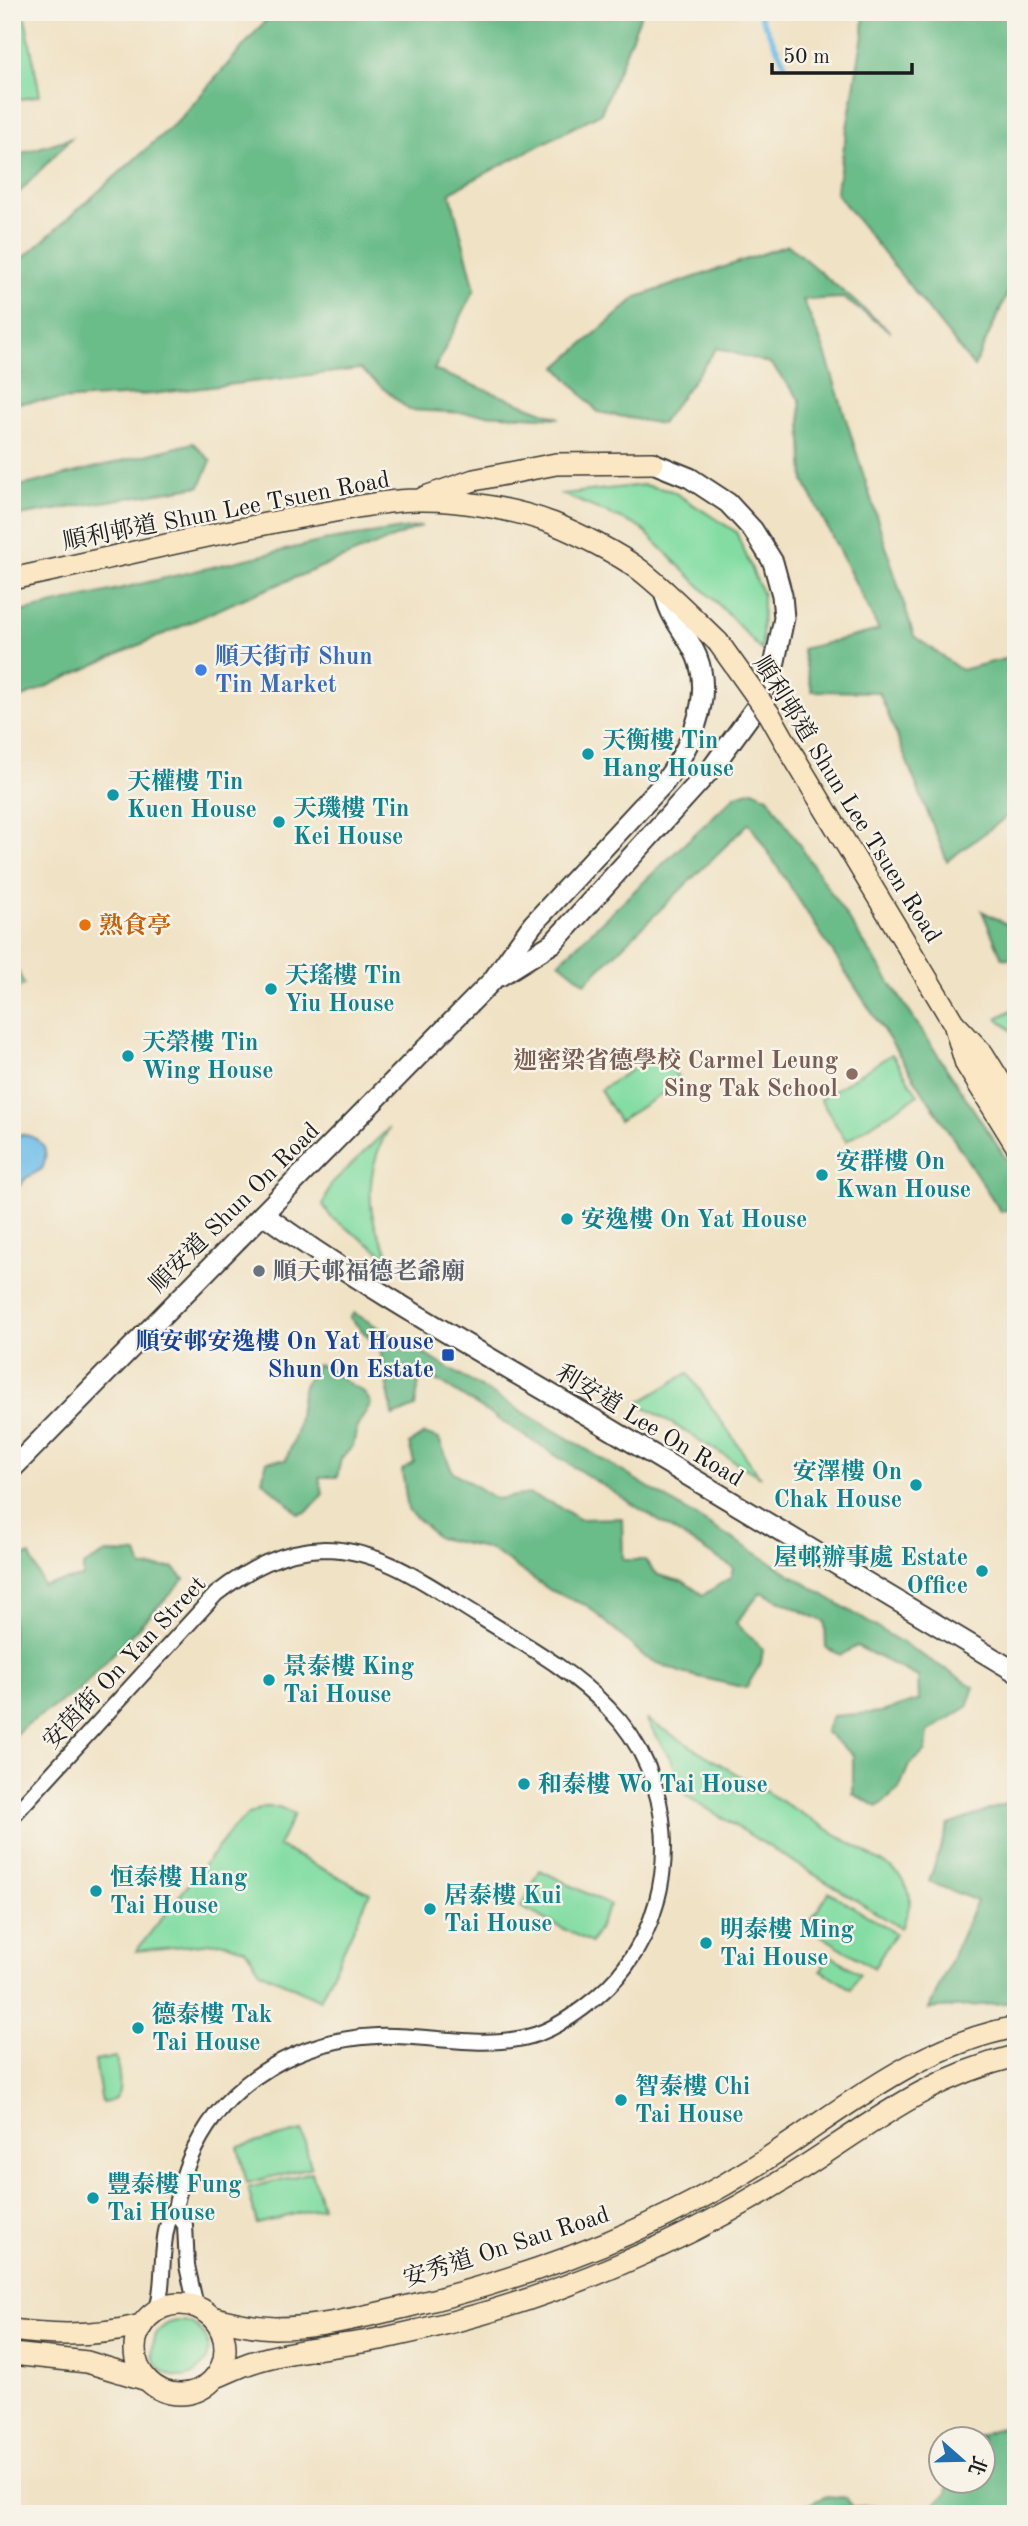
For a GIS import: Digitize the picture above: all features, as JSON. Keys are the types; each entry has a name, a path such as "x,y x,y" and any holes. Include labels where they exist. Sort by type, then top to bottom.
{"main road":[{"path":"416,499 474,480 556,464 653,463"},
{"name":"順利邨道 Shun Lee Tsuen Road","path":"12,579 284,520 416,499 463,503 552,523 638,568 718,642 770,715 953,1022 983,1054 1016,1107"},
{"name":"順利邨道 Shun Lee Tsuen Road","path":"953,1022 966,1064 1016,1145"},
{"name":"安秀道 On Sau Road","path":"204,2312 255,2326 275,2328 318,2324 444,2298 547,2266 637,2230 708,2194 777,2153 904,2067 970,2039 1016,2027"},
{"path":"12,2354 87,2362 147,2380 166,2392 187,2394 207,2385 216,2377 251,2362 384,2338 474,2316 598,2273 701,2226 737,2207 924,2089 970,2068 1016,2056"},
{"path":"12,2329 72,2335 122,2330 177,2304 204,2312 222,2332 225,2350 216,2377"},
{"path":"147,2380 136,2360 135,2348 150,2318"}],"street":[{"name":"順安道 Shun On Road","path":"492,981 553,943 628,863 735,739 757,706 774,666 784,618 782,595 773,562 753,530 728,503 690,478 653,463"},
{"name":"順安道 Shun On Road","path":"12,1469 492,981 533,924 664,783 681,760 692,738 698,716 701,672 688,641 667,608 664,590"},
{"name":"利安道 Lee On Road","path":"262,1214 397,1305 1016,1672"},
{"name":"安茵街 On Yan Street","path":"12,1817 216,1594 267,1562 310,1550 359,1553 398,1568 539,1653 587,1688 610,1709 635,1742 652,1775 664,1826 663,1871 656,1904 632,1958 623,1970 591,2001 569,2017 532,2036 483,2041 377,2036 337,2041 292,2055 252,2079 218,2112 190,2158 166,2230 164,2272 150,2318"},
{"path":"174,2210 185,2225 187,2266 204,2312"}],"green space":[{"path":"12,12 24,12 40,95 12,101"},
{"path":"273,12 642,12 601,113 450,192 475,289 434,370 559,418 409,410 360,369 152,394 12,403 12,268 180,119"},
{"path":"864,12 1016,12 1016,275 974,367 836,193 863,35"},
{"path":"71,138 12,200 12,156"},
{"path":"788,245 891,332 843,298 803,300 824,349 914,636 961,670 1016,656 1016,810 947,861 879,692 812,691 802,649 879,630 804,481 800,400 771,364 717,348 661,424 598,412 557,367 637,297"},
{"path":"193,443 211,461 200,486 12,517 12,484 25,485"},
{"path":"644,485 672,491 736,532 763,595 762,651 640,527 562,494"},
{"path":"422,526 240,600 12,702 12,614 323,541"},
{"path":"753,790 768,797 1016,1174 1016,1206 1001,1212 749,823 585,983 559,962 736,795"},
{"path":"982,911 1016,929 1016,959 1002,958"},
{"path":"12,958 24,985 12,990"},
{"path":"1016,1008 1016,1034 997,1018"},
{"path":"661,1051 681,1082 619,1121 600,1090"},
{"path":"892,1054 918,1095 846,1141 820,1099"},
{"path":"389,1128 374,1165 371,1206 378,1233 394,1262 331,1217 323,1205 331,1184"},
{"path":"354,1313 576,1443 974,1687 967,1707 928,1732 926,1751 909,1765 899,1789 878,1807 853,1794 853,1755 825,1732 832,1716 882,1712 919,1700 918,1677 857,1646 841,1655 826,1648 825,1622 761,1592 736,1623 763,1649 761,1663 746,1688 682,1673 646,1658 588,1606 550,1590 490,1549 438,1538 408,1510 402,1470 414,1462 409,1444 424,1434 439,1439 452,1471 496,1499 529,1494 558,1506 579,1519 622,1518 623,1560 645,1560 658,1575 684,1582 703,1595 731,1577 733,1568 421,1370 415,1407 393,1416 380,1349 350,1318"},
{"path":"317,1365 328,1368 362,1391 371,1403 357,1427 353,1446 341,1459 337,1477 319,1477 323,1494 307,1512 298,1514 262,1480 267,1461 286,1460 296,1432 304,1386"},
{"path":"688,1373 760,1477 638,1403"},
{"path":"106,1553 137,1554 142,1568 173,1567 184,1579 79,1690 22,1728 12,1738 12,1557 30,1555 43,1585 83,1577 83,1566"},
{"path":"646,1719 893,1869 905,1883 910,1897 901,1928 687,1796 673,1763"},
{"path":"1016,1800 1016,2002 929,2009 977,1901 929,1882 948,1825"},
{"path":"264,1807 279,1807 294,1814 278,1846 370,1893 320,2000 261,1972 245,1949 221,1942 136,1951 234,1827 249,1814"},
{"path":"540,1870 610,1905 591,1943 521,1907"},
{"path":"829,1892 895,1933 874,1968 807,1927"},
{"path":"830,1955 860,1974 851,1989 821,1970"},
{"path":"116,2057 120,2086 115,2098 102,2103 95,2061"},
{"path":"302,2131 311,2167 247,2183 238,2147"},
{"path":"312,2172 322,2207 257,2224 248,2188"},
{"path":"180,2321 191,2323 200,2329 206,2338 206,2360 200,2369 191,2375 180,2377 169,2375 160,2369 154,2360 152,2349 154,2338 160,2329 169,2323"},
{"path":"1016,2423 1016,2514 921,2514 947,2494 996,2494 996,2430"},
{"path":"827,2496 845,2498 852,2507 874,2506 893,2514 798,2514 804,2506"}],"water":[{"path":"12,1135 28,1136 40,1142 45,1161 42,1169 26,1178 12,1195"}],"waterway":[{"path":"758,12 785,64"}],"place":[{"name":"順天街市 Shun Tin Market","path":"201,670"},
{"name":"天衡樓 Tin Hang House","path":"588,754"},
{"name":"天權樓 Tin Kuen House","path":"113,795"},
{"name":"天璣樓 Tin Kei House","path":"279,822"},
{"name":"熟食亭","path":"85,925"},
{"name":"天瑤樓 Tin Yiu House","path":"271,989"},
{"name":"天榮樓 Tin Wing House","path":"128,1056"},
{"name":"迦密梁省德學校 Carmel Leung Sing Tak School","path":"852,1074"},
{"name":"安群樓 On Kwan House","path":"822,1175"},
{"name":"安逸樓 On Yat House","path":"567,1219"},
{"name":"順天邨福德老爺廟","path":"259,1271"},
{"name":"順安邨安逸樓 On Yat House Shun On Estate","path":"448,1355"},
{"name":"安澤樓 On Chak House","path":"916,1485"},
{"name":"屋邨辦事處 Estate Office","path":"982,1571"},
{"name":"景泰樓 King Tai House","path":"269,1680"},
{"name":"和泰樓 Wo Tai House","path":"524,1784"},
{"name":"恒泰樓 Hang Tai House","path":"96,1891"},
{"name":"居泰樓 Kui Tai House","path":"430,1909"},
{"name":"明泰樓 Ming Tai House","path":"706,1943"},
{"name":"德泰樓 Tak Tai House","path":"138,2028"},
{"name":"智泰樓 Chi Tai House","path":"621,2100"},
{"name":"豐泰樓 Fung Tai House","path":"93,2198"}]}
